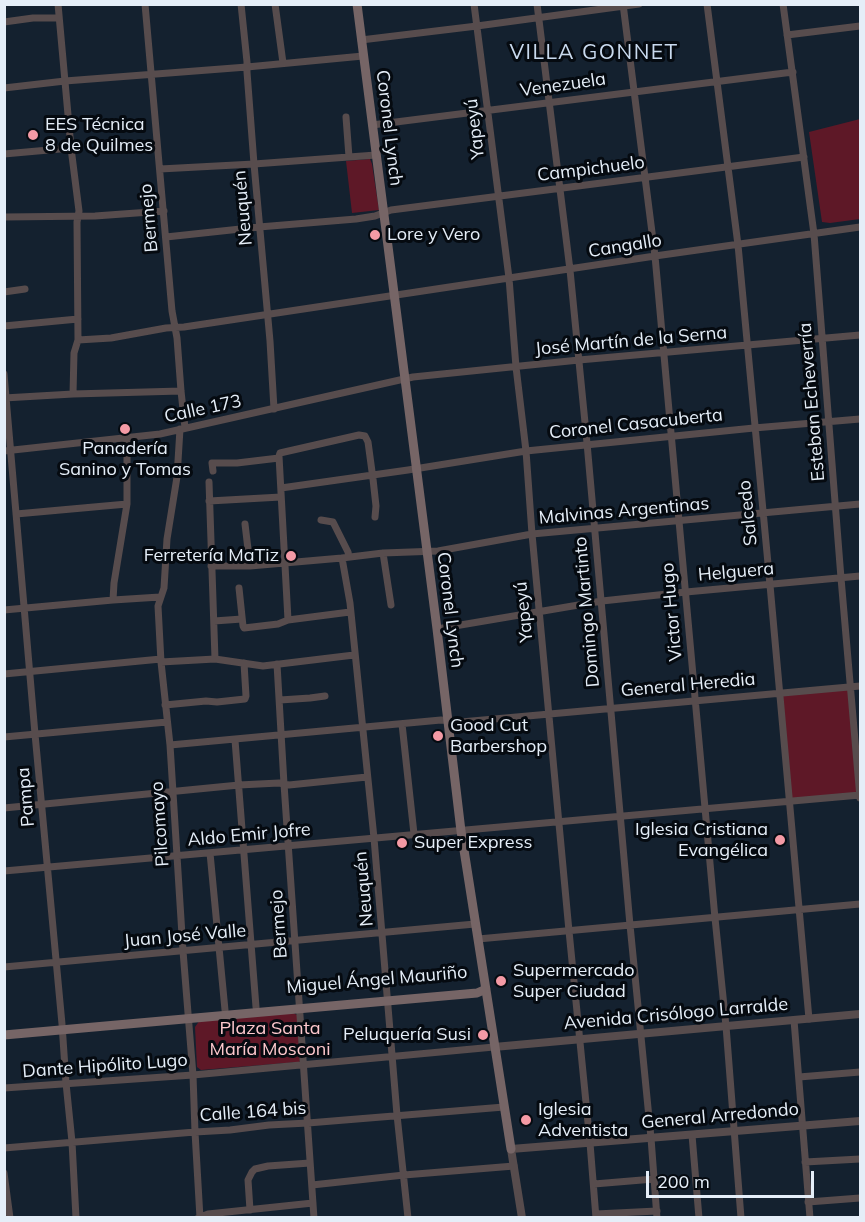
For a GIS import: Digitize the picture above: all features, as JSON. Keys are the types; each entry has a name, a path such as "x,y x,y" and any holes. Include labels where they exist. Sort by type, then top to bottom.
{"main road":[{"name":"Coronel Lynch","path":"357,4 461,831 511,1149"},
{"name":"Miguel Ángel Mauriño","path":"4,1030 62,1027 388,998 476,987 486,989"},
{"name":"Miguel Ángel Mauriño","path":"189,1016 256,1007 299,1006"},
{"name":"Miguel Ángel Mauriño","path":"4,1035 62,1027"}],"street":[{"path":"58,4 78,215 78,340 74,353 73,394"},
{"name":"Bermejo","path":"145,4 183,429"},
{"name":"Neuquén","path":"241,4 274,409"},
{"path":"275,4 283,63"},
{"name":"Yapeyú","path":"474,4 489,111 526,451 596,1216"},
{"name":"Domingo Martinto","path":"537,4 570,270 588,443 657,1214"},
{"path":"361,40 639,4"},
{"name":"Salcedo","path":"707,4 738,245 809,1019"},
{"name":"Esteban Echeverría","path":"783,4 814,234 860,796"},
{"name":"Victor Hugo","path":"623,6 655,256 726,1026 741,1218"},
{"path":"4,22 33,18 59,18"},
{"path":"788,35 861,26"},
{"path":"4,88 363,56"},
{"name":"Venezuela","path":"372,125 793,72"},
{"path":"346,117 349,157"},
{"path":"4,154 71,148"},
{"path":"160,169 376,155"},
{"name":"Campichuelo","path":"166,237 356,219 375,216 391,210 804,157"},
{"path":"4,217 95,216 164,211"},
{"name":"Cangallo","path":"78,340 111,338 861,227"},
{"path":"4,292 25,289"},
{"path":"4,326 78,319"},
{"name":"José Martín de la Serna","path":"404,379 861,334"},
{"name":"Pampa","path":"4,374 8,450 25,608 72,1142 76,1218"},
{"name":"Calle 173","path":"8,450 160,434 404,379"},
{"path":"6,398 181,391"},
{"name":"Coronel Casacuberta","path":"281,488 588,443 861,419"},
{"name":"Pilcomayo","path":"183,429 167,539 164,588 158,606 193,1075 199,1217"},
{"path":"213,471 212,464 237,463 279,456 359,435 365,436 368,442 376,506 375,517"},
{"path":"113,600 127,504 127,438"},
{"path":"279,456 288,620"},
{"path":"208,482 215,659"},
{"path":"209,501 281,497"},
{"path":"16,514 127,504"},
{"name":"Malvinas Argentinas","path":"211,566 249,566 384,552 438,551 532,534 861,504"},
{"name":"Neuquén","path":"321,520 333,522 348,552 346,557 350,612 374,838 408,1218"},
{"path":"245,524 249,566"},
{"path":"384,552 391,605"},
{"name":"Helguera","path":"437,629 602,601 861,576"},
{"path":"239,588 244,628 350,612"},
{"path":"4,610 160,597"},
{"path":"214,621 242,619"},
{"path":"4,674 161,660 215,659 263,666 354,655"},
{"path":"165,705 245,699 244,663"},
{"name":"Bermejo","path":"277,664 314,1218"},
{"name":"General Heredia","path":"170,745 441,720 461,722 861,686"},
{"path":"280,700 326,696"},
{"path":"4,737 167,722"},
{"path":"402,724 414,834"},
{"path":"235,740 256,1007"},
{"path":"4,808 239,785 279,783 289,785 368,777"},
{"name":"Aldo Emir Jofre","path":"4,872 860,796"},
{"path":"210,853 225,1010"},
{"path":"478,939 861,904"},
{"name":"Juan José Valle","path":"4,967 475,924"},
{"name":"Avenida Crisólogo Larralde","path":"494,1047 861,1014"},
{"path":"794,1020 810,1218"},
{"name":"Dante Hipólito Lugo","path":"4,1088 193,1075 494,1047"},
{"path":"799,1077 861,1072"},
{"name":"Calle 164 bis","path":"4,1148 504,1107"},
{"name":"General Arredondo","path":"511,1149 861,1121"},
{"path":"692,1135 699,1218"},
{"name":"Coronel Lynch","path":"511,1149 522,1218"},
{"path":"805,1162 861,1158"},
{"path":"250,1210 248,1180 255,1169 310,1163"},
{"path":"312,1185 514,1166"},
{"path":"4,1173 10,1218"},
{"path":"594,1184 654,1179"},
{"path":"808,1202 861,1198"},
{"path":"199,1217 208,1214 313,1203"},
{"path":"596,1216 657,1214"}],"green space":[{"path":"860,119 860,219 822,222 809,132"},
{"path":"370,159 379,210 352,213 346,161"},
{"path":"851,687 860,795 789,801 780,692"},
{"name":"Plaza Santa María Mosconi","path":"293,1013 297,1015 299,1062 201,1070 197,1067 195,1027 200,1020"}],"place":[{"name":"EES Técnica 8 de Quilmes","path":"33,135"},
{"name":"Lore y Vero","path":"375,235"},
{"name":"Panadería Sanino y Tomas","path":"125,429"},
{"name":"Ferretería MaTiz","path":"291,556"},
{"name":"Good Cut Barbershop","path":"438,736"},
{"name":"Iglesia Cristiana Evangélica","path":"780,840"},
{"name":"Super Express","path":"402,843"},
{"name":"Supermercado Super Ciudad","path":"501,981"},
{"name":"Peluquería Susi","path":"483,1035"},
{"name":"Iglesia Adventista","path":"526,1120"}],"district":[{"name":"VILLA GONNET","path":"594,53"}]}
